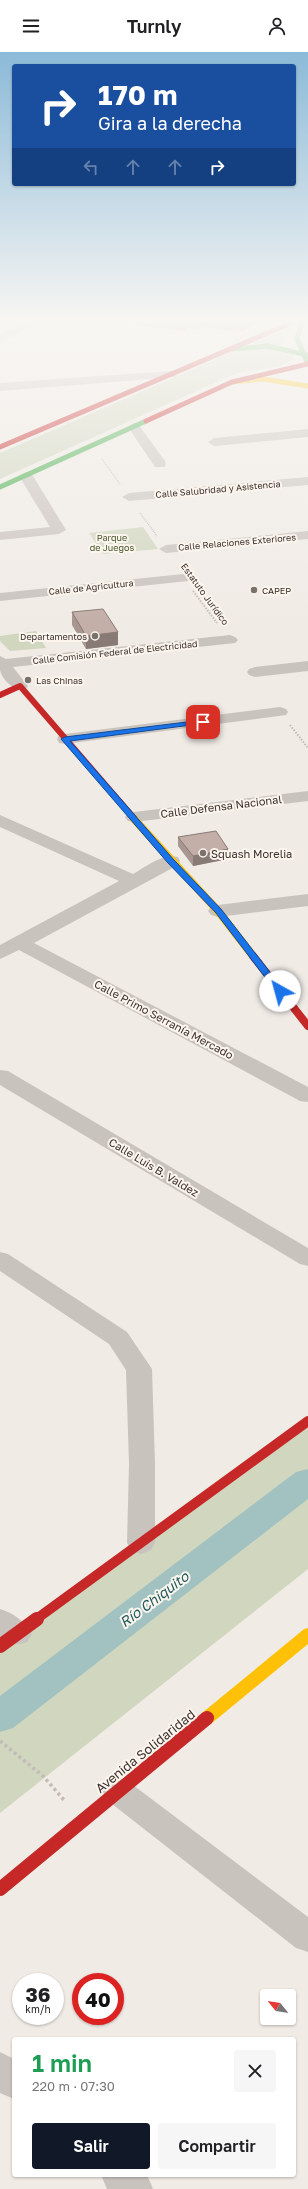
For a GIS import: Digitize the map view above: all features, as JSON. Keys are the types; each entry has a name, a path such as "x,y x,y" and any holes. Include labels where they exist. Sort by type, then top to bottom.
{"main road":[{"path":"0,447 58,423"},
{"path":"0,487 143,423"},
{"path":"0,695 20,686 134,817 171,862 218,911 305,1017"},
{"path":"6,1633 141,1543 308,1421"},
{"name":"Avenida Solidaridad","path":"0,1889 308,1635"}],"street":[{"path":"134,427 160,464"},
{"path":"214,442 308,433"},
{"path":"0,536 59,530 26,476"},
{"name":"Calle Salubridad y Asistencia","path":"129,497 308,481"},
{"name":"Calle Relaciones Exteriores","path":"166,549 308,535"},
{"name":"Calle de Agricultura","path":"0,597 183,578"},
{"name":"Calle Comisión Federal de Electricidad","path":"1,667 230,640"},
{"path":"255,672 308,666"},
{"path":"1,667 20,686"},
{"path":"65,739 280,712"},
{"name":"Calle Defensa Nacional","path":"134,817 308,796"},
{"path":"0,820 133,881"},
{"path":"0,954 133,881 171,862"},
{"path":"218,911 308,900"},
{"name":"Calle Primo Serranía Mercado","path":"20,943 308,1096"},
{"name":"Calle Luis B. Valdez","path":"0,1076 308,1258"},
{"path":"0,1260 118,1338 139,1369 142,1464 141,1543"},
{"path":"118,1791 308,1936"},
{"path":"0,2069 12,2080"},
{"path":"121,2177 135,2189"}],"path":[{"path":"92,446 166,549"},
{"name":"Estatuto Jurídico","path":"183,578 230,640"},
{"path":"280,712 308,748"},
{"path":"0,1741 43,1776 82,1821"}],"green space":[{"path":"70,423 126,423 0,479 0,453"},
{"name":"Parque de Juegos","path":"143,527 158,549 103,554 89,533"},
{"path":"36,631 46,648 10,651 0,641 0,636"},
{"path":"308,1416 308,1569 0,1813 0,1640"}],"building":[{"path":"103,609 118,632 86,636 72,612"},
{"path":"216,831 228,849 193,856 178,837"}],"waterway":[{"name":"Río Chiquito","path":"0,1717 308,1481"}],"traffic: fast":[{"path":"0,487 142,423"}],"traffic: slow":[{"path":"134,818 218,911 253,956"},
{"path":"207,1718 308,1635"}],"traffic: jam":[{"path":"0,447 57,423"},
{"path":"0,695 20,686 134,818"},
{"path":"253,956 308,1026"},
{"path":"0,1646 308,1421"},
{"path":"0,1889 207,1718"}],"place":[{"name":"CAPEP","path":"254,590"},
{"name":"Departamentos","path":"95,636"},
{"name":"Las Chinas","path":"28,680"},
{"name":"Squash Morelia","path":"203,853"}],"route":[{"path":"203,722 65,739 134,817 171,862 218,911 280,991"}]}
